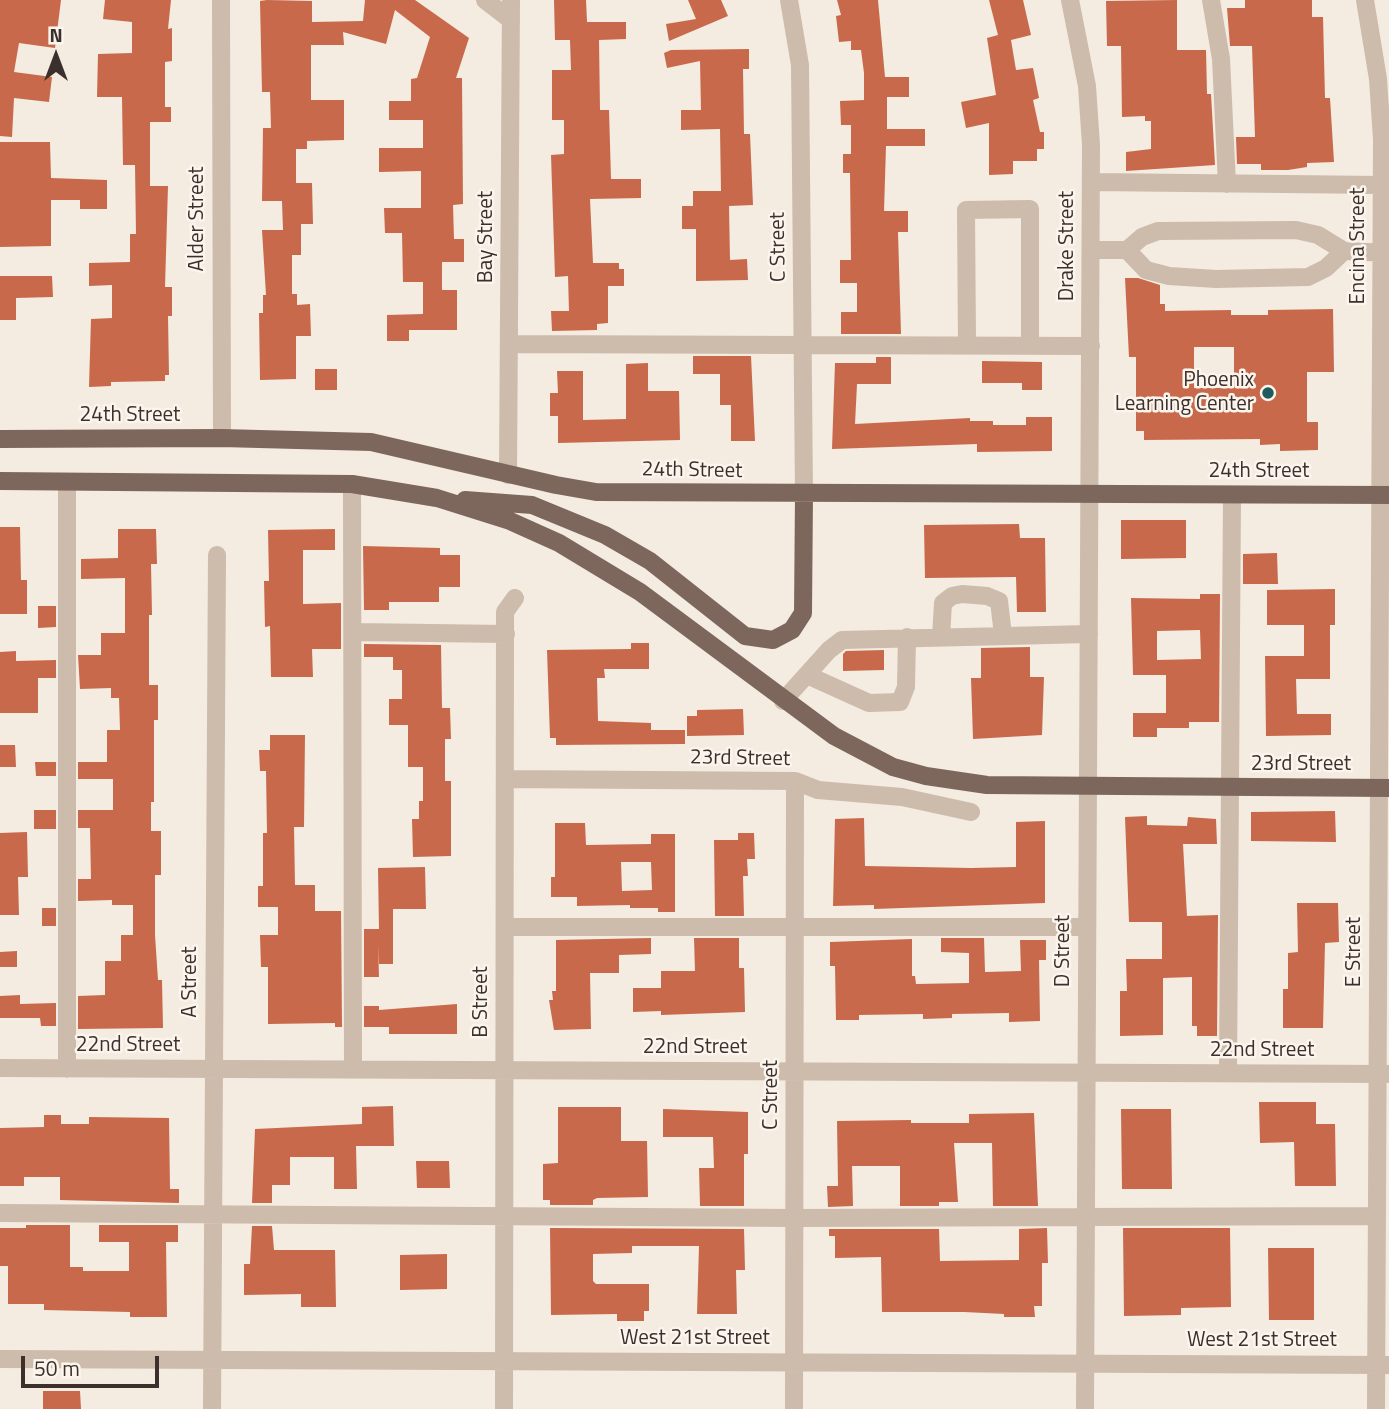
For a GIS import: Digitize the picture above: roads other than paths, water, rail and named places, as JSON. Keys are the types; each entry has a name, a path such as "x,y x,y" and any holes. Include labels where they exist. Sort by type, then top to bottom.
{"main road":[{"name":"24th Street","path":"0,439 222,438 371,442 508,475 596,492 1385,494"},
{"path":"0,481 352,484 437,498 521,503 555,513 605,535 650,561 745,636 773,640 792,631 803,613 804,494"},
{"path":"437,498 510,521 559,543 604,568 783,701 860,753 893,767 926,776 987,785 1087,787"},
{"name":"23rd Street","path":"1087,787 1384,788"}],"street":[{"name":"Alder Street","path":"221,0 222,438"},
{"path":"485,0 511,20"},
{"name":"Bay Street","path":"508,475 511,0"},
{"name":"C Street","path":"789,0 800,65 804,494"},
{"name":"Drake Street","path":"1070,0 1087,86 1091,182 1090,494"},
{"path":"1211,0 1221,59 1227,184"},
{"name":"Encina Street","path":"1366,0 1378,79 1385,253 1385,494"},
{"path":"1091,182 1382,185"},
{"path":"967,345 966,210 1030,209 1030,346"},
{"path":"1091,250 1127,250 1142,237 1158,231 1296,230 1318,235 1344,251 1385,253"},
{"path":"1127,250 1146,270 1169,276 1216,279 1308,277 1326,268 1344,251"},
{"path":"509,344 1091,346"},
{"path":"67,481 67,1069"},
{"path":"352,484 353,1069"},
{"name":"D Street","path":"1085,1409 1090,494"},
{"name":"E Street","path":"1376,1409 1382,1365 1376,1216 1383,1074 1385,494"},
{"path":"1228,1073 1232,495"},
{"name":"A Street","path":"212,1409 217,555"},
{"path":"941,637 943,603 952,596 962,594 987,596 999,601 1003,635"},
{"name":"B Street","path":"504,1409 505,612 515,598"},
{"path":"354,632 506,634"},
{"path":"783,701 842,640 1089,634"},
{"path":"807,675 869,703 900,702 906,687 907,637"},
{"name":"23rd Street","path":"506,779 795,781 818,790 902,797 971,811"},
{"name":"C Street","path":"794,1409 795,781"},
{"path":"506,927 1086,927"},
{"name":"22nd Street","path":"0,1068 1383,1074"},
{"path":"0,1213 504,1214 795,1218 1376,1216"},
{"name":"West 21st Street","path":"0,1359 1382,1365"}],"place":[{"name":"Phoenix Learning Center","path":"1268,393"}]}
